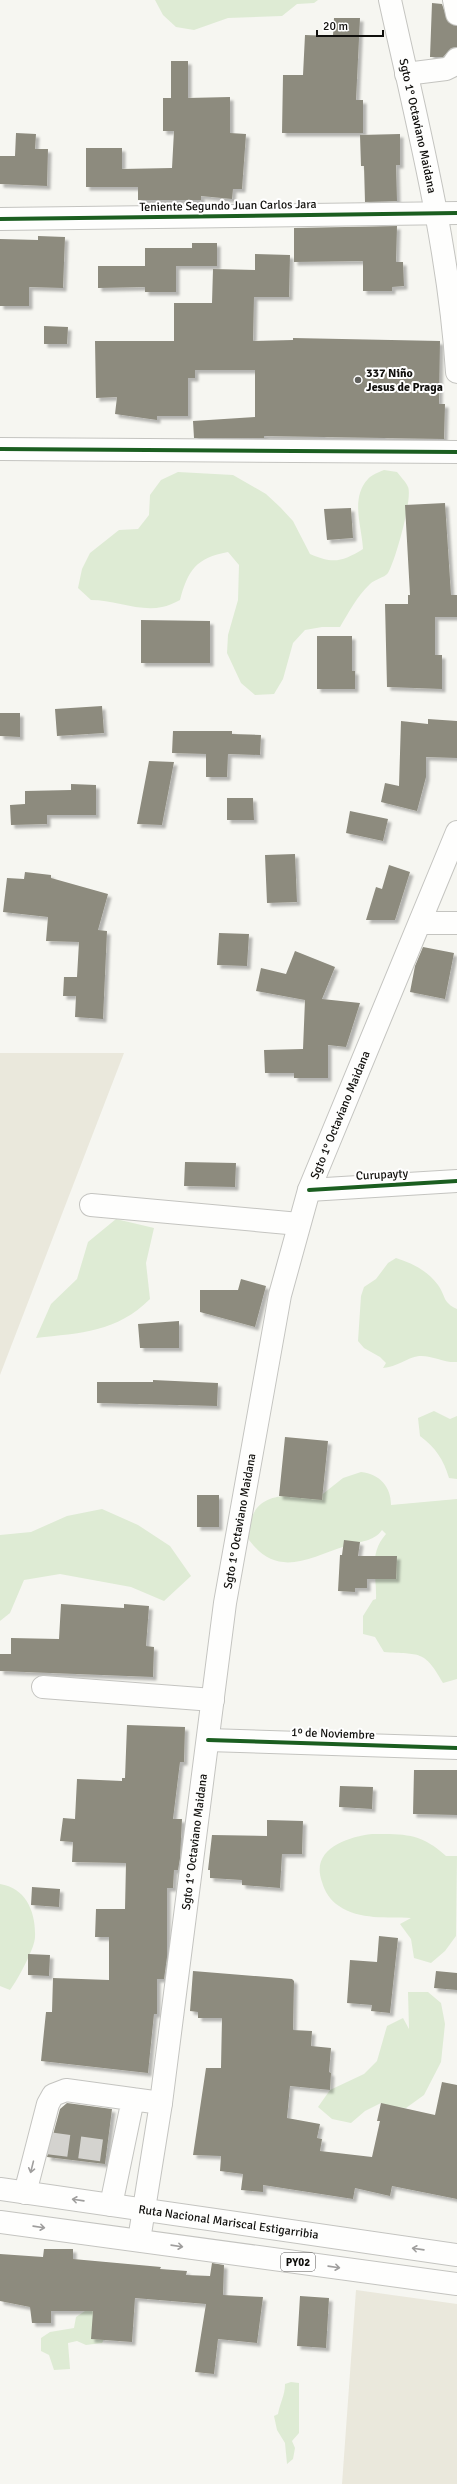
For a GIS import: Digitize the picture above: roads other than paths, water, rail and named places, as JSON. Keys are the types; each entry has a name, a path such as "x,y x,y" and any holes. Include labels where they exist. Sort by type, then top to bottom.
{"main road":[{"name":"Sgto 1° Octaviano Maidana","path":"390,0 406,74 447,213 457,372"},
{"path":"454,0 457,14"},
{"path":"406,74 446,68 452,66 457,59"},
{"name":"Teniente Segundo Juan Carlos Jara","path":"0,219 447,213"},
{"path":"0,449 457,452"},
{"name":"Sgto 1° Octaviano Maidana","path":"139,2240 161,2102 225,1603 280,1295 309,1190 457,832"},
{"path":"420,923 457,922"},
{"name":"Curupayty","path":"309,1190 457,1181"},
{"path":"92,1205 299,1224"},
{"path":"43,1687 213,1700"},
{"name":"1º de Noviembre","path":"208,1740 457,1748"},
{"path":"25,2192 43,2142 48,2104 59,2092 66,2090 161,2102"},
{"path":"111,2204 113,2153 133,2099"},
{"name":"Ruta Nacional Mariscal Estigarribia","path":"0,2189 457,2255"},
{"name":"PY02","path":"0,2222 457,2284"}],"tunnel":[{"path":"47,2143 106,2151"}],"place":[{"name":"337 Niño Jesus de Praga","path":"358,380"}]}
